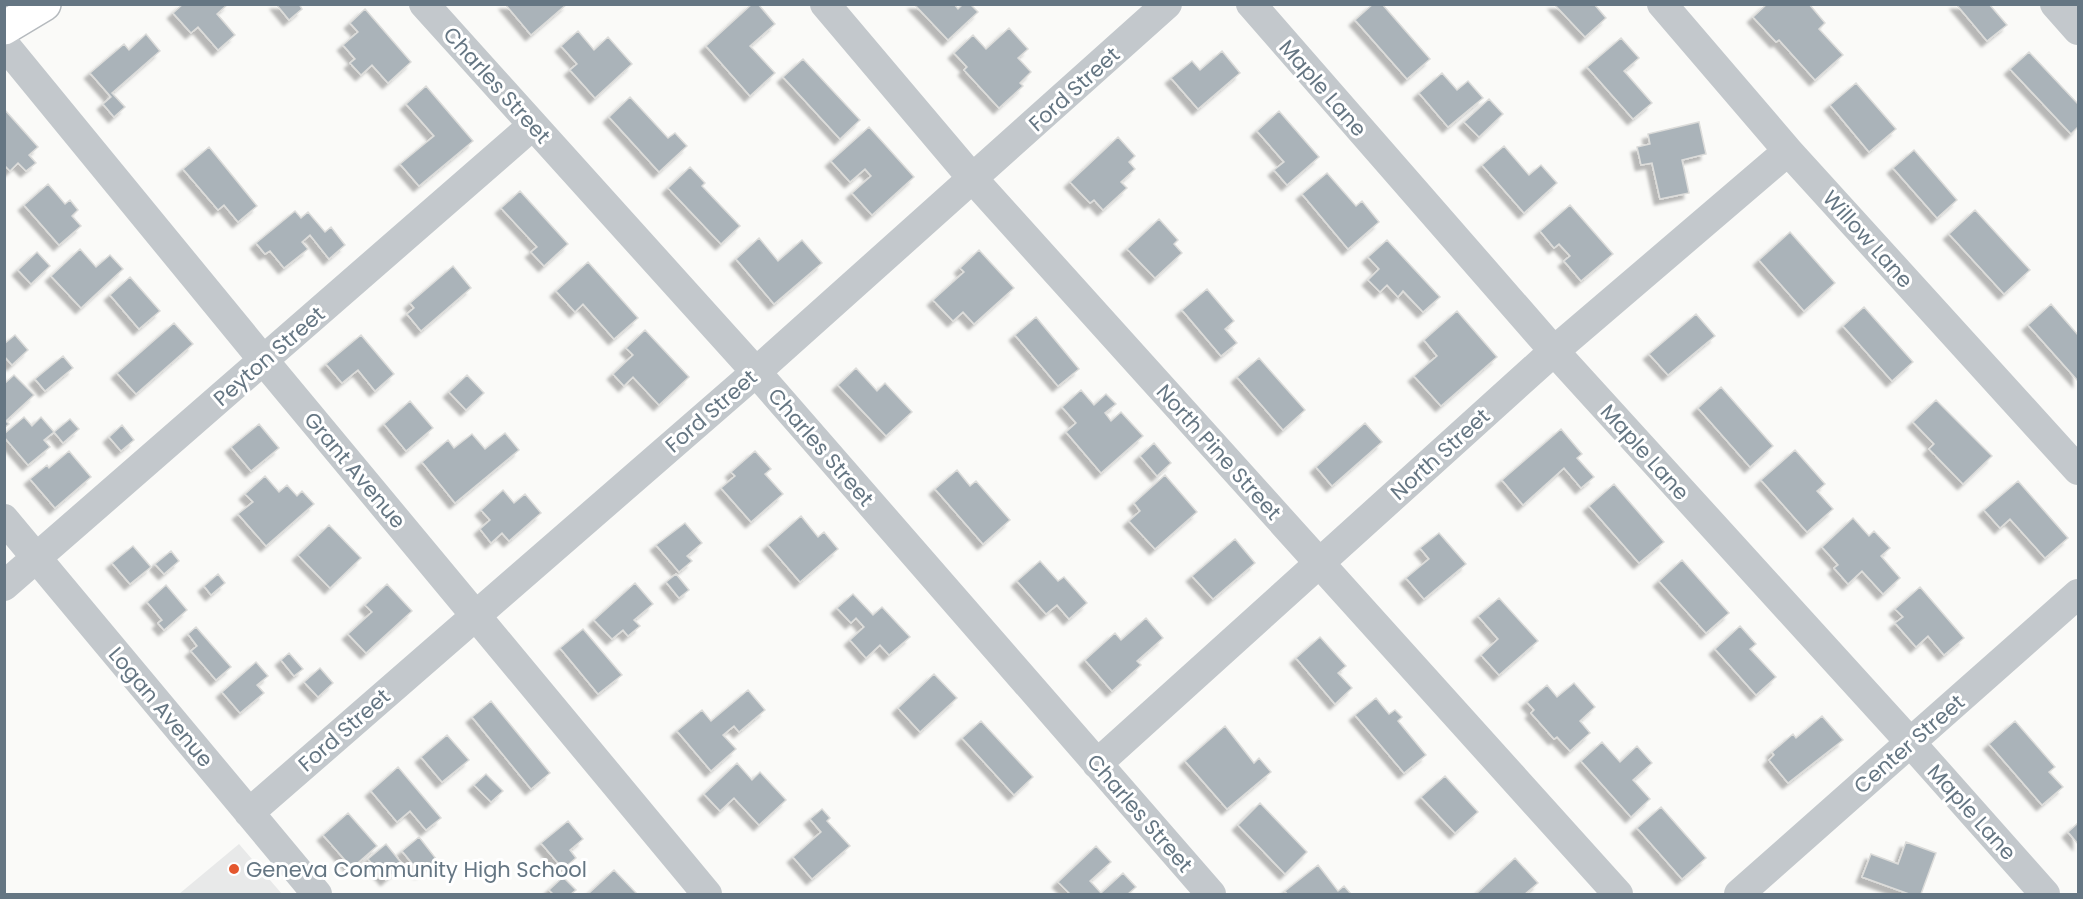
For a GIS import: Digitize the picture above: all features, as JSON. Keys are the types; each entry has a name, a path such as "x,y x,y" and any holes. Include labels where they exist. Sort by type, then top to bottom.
{"main road":[{"path":"4,28 44,4"}],"street":[{"name":"Charles Street","path":"424,4 756,372 1211,894"},
{"name":"North Pine Street","path":"825,4 974,179 1618,894"},
{"name":"Ford Street","path":"249,813 756,372 1167,4"},
{"name":"Maple Lane","path":"1251,4 1554,351 1910,742 2045,894"},
{"name":"Willow Lane","path":"1662,4 1788,151 2079,470"},
{"path":"2055,4 2079,30"},
{"name":"Grant Avenue","path":"4,44 707,894"},
{"name":"Peyton Street","path":"4,586 533,125"},
{"name":"North Street","path":"1097,764 1554,351 1788,151"},
{"name":"Logan Avenue","path":"4,519 317,894"},
{"name":"Center Street","path":"1739,894 2079,594"}],"shaded area":[{"name":"Geneva Community High School","path":"239,844 282,894 179,894"}],"building":[{"path":"183,4 228,4 217,14 235,35 218,50 198,27 191,33 173,13"},
{"path":"276,4 299,4 302,9 289,20"},
{"path":"505,4 567,4 531,35"},
{"path":"752,4 758,4 775,24 750,46 775,73 750,96 706,46"},
{"path":"914,4 954,4 958,9 963,4 970,4 978,12 948,40"},
{"path":"1373,4 1382,4 1430,59 1407,79 1355,20"},
{"path":"1554,4 1594,4 1606,18 1585,37"},
{"path":"1767,4 1809,4 1825,23 1819,29 1843,55 1815,80 1779,40 1776,42 1753,17"},
{"path":"1956,4 1989,4 2007,25 1987,41"},
{"path":"365,9 411,62 388,83 372,65 361,75 350,63 355,59 343,45 358,32 350,23"},
{"path":"1009,28 1028,49 1018,58 1031,72 1020,83 1023,86 999,108 964,70 967,67 954,53 973,35 986,49"},
{"path":"578,31 594,50 608,37 632,64 595,98 570,70 577,64 561,46"},
{"path":"146,34 160,51 112,93 125,107 114,117 103,104 111,97 90,73 124,44 129,50"},
{"path":"1621,38 1639,58 1624,71 1652,103 1633,119 1587,67"},
{"path":"1222,51 1240,73 1198,109 1171,78 1192,61 1200,70"},
{"path":"2029,52 2078,104 2078,127 2071,134 2010,69"},
{"path":"803,59 860,120 840,139 783,77"},
{"path":"1442,73 1457,90 1468,81 1483,98 1448,127 1419,93"},
{"path":"1856,83 1896,129 1869,152 1830,105"},
{"path":"426,86 473,141 419,186 400,164 434,136 406,104"},
{"path":"630,97 668,138 675,133 687,146 659,172 609,117"},
{"path":"1489,99 1503,114 1479,137 1464,122"},
{"path":"4,109 38,147 29,155 36,163 26,171 18,163 10,171 4,165"},
{"path":"1279,111 1319,157 1287,185 1274,170 1284,162 1257,131"},
{"path":"1699,122 1706,154 1682,160 1689,193 1660,199 1652,163 1641,165 1637,147 1650,144 1648,134"},
{"path":"869,127 914,177 872,215 852,193 871,176 865,169 850,182 831,161"},
{"path":"1118,137 1135,156 1129,162 1135,169 1121,182 1127,188 1103,210 1094,200 1090,203 1070,182"},
{"path":"1504,146 1529,175 1541,165 1557,183 1524,213 1482,165"},
{"path":"209,147 257,206 238,222 224,205 218,210 183,169"},
{"path":"1914,150 1957,200 1937,218 1893,168"},
{"path":"690,167 705,183 702,186 740,226 721,244 668,188"},
{"path":"1327,173 1356,206 1362,201 1379,222 1348,249 1302,194"},
{"path":"48,184 65,204 70,200 78,210 72,216 81,226 59,245 24,205"},
{"path":"520,191 568,244 544,266 531,252 537,247 501,208"},
{"path":"1570,205 1613,254 1581,281 1564,261 1570,256 1559,244 1554,248 1540,231"},
{"path":"1975,210 2030,270 2004,294 1949,234"},
{"path":"295,211 301,218 308,212 325,232 331,227 345,245 329,259 310,235 302,242 308,249 284,268 270,251 265,254 256,243"},
{"path":"1159,219 1178,240 1174,244 1182,253 1155,278 1127,249"},
{"path":"1790,232 1835,283 1804,311 1759,260"},
{"path":"759,238 778,261 802,240 822,263 774,304 736,259"},
{"path":"1387,240 1440,297 1423,312 1403,291 1398,297 1387,285 1380,292 1368,280 1379,269 1368,257"},
{"path":"80,249 96,267 110,255 123,269 81,308 51,276"},
{"path":"979,250 1014,288 974,324 963,312 953,321 933,300 964,272 960,268"},
{"path":"37,252 50,266 31,284 18,270"},
{"path":"588,262 638,318 614,339 583,304 575,312 556,291"},
{"path":"453,266 471,288 421,331 407,314 414,308 410,303"},
{"path":"130,277 160,311 139,329 110,295"},
{"path":"1207,289 1234,321 1225,329 1237,343 1221,356 1182,310"},
{"path":"2051,304 2078,335 2078,381 2028,325"},
{"path":"1864,307 1913,362 1892,381 1843,326"},
{"path":"1457,311 1497,357 1441,406 1414,376 1437,356 1424,340"},
{"path":"1696,314 1715,336 1668,375 1649,354"},
{"path":"1036,317 1079,369 1058,386 1015,335"},
{"path":"174,323 193,344 136,394 117,373"},
{"path":"645,330 689,377 659,405 633,377 624,386 613,374 633,355 626,348"},
{"path":"15,335 28,350 12,365 4,356 4,344"},
{"path":"361,335 394,374 375,391 358,370 342,383 326,364"},
{"path":"63,356 73,368 45,391 35,379"},
{"path":"1259,358 1305,410 1283,430 1237,377"},
{"path":"856,368 877,391 885,383 912,412 886,436 838,385"},
{"path":"14,375 34,395 6,421 9,424 4,428 4,384"},
{"path":"467,375 484,393 466,410 449,392"},
{"path":"1721,387 1773,446 1750,467 1698,408"},
{"path":"1081,390 1094,405 1106,394 1116,404 1105,413 1111,421 1121,412 1143,436 1101,473 1066,432 1076,423 1062,407"},
{"path":"1936,400 1992,456 1963,484 1929,449 1934,444 1913,422"},
{"path":"410,401 433,428 406,451 384,424"},
{"path":"24,417 32,426 41,417 54,432 44,440 50,447 28,465 4,437 4,434"},
{"path":"70,419 79,429 63,443 54,432"},
{"path":"1365,423 1382,442 1332,486 1316,467"},
{"path":"259,424 279,448 251,471 231,447"},
{"path":"122,425 134,440 121,451 109,437"},
{"path":"1561,429 1582,454 1577,458 1594,477 1581,488 1564,468 1523,505 1502,480"},
{"path":"505,433 519,450 455,503 422,462 448,440 454,448 472,434 485,449"},
{"path":"1154,443 1171,463 1157,476 1140,456"},
{"path":"1795,450 1825,484 1817,491 1833,509 1807,532 1761,480"},
{"path":"69,451 91,477 55,508 30,479 47,465 49,468"},
{"path":"755,451 771,469 765,474 783,494 751,522 721,488 735,476 731,472"},
{"path":"957,470 970,486 976,481 1010,520 983,544 935,489"},
{"path":"1165,475 1197,512 1155,549 1129,521 1140,511 1134,503"},
{"path":"265,476 279,492 287,485 297,496 302,491 314,504 266,546 238,514 253,502 245,494"},
{"path":"2018,481 2068,538 2045,558 2010,519 2000,528 1984,510"},
{"path":"1614,484 1664,542 1639,563 1589,506"},
{"path":"503,490 514,503 525,494 541,513 509,541 502,533 491,543 480,529 490,520 481,510"},
{"path":"801,516 818,537 824,532 838,549 800,582 768,545"},
{"path":"1853,518 1869,536 1874,531 1890,548 1881,556 1900,578 1883,594 1862,571 1848,584 1834,568 1838,565 1822,547"},
{"path":"685,523 702,543 687,556 692,561 679,572 656,545"},
{"path":"329,525 361,558 330,588 298,555"},
{"path":"1439,533 1466,564 1424,599 1406,578 1429,559 1420,548"},
{"path":"1235,539 1255,563 1213,599 1192,576"},
{"path":"133,546 151,567 130,584 112,563"},
{"path":"171,551 179,561 164,574 155,564"},
{"path":"1682,560 1729,613 1706,633 1659,581"},
{"path":"1040,561 1058,581 1064,577 1087,603 1069,619 1057,605 1046,614 1017,581"},
{"path":"218,574 225,583 211,595 204,586"},
{"path":"676,574 689,590 679,598 666,582"},
{"path":"635,583 653,604 634,620 640,626 628,636 623,630 612,639 594,620"},
{"path":"387,584 412,611 366,653 348,634 372,612 365,605"},
{"path":"166,585 187,610 164,630 158,623 162,620 147,602"},
{"path":"1920,587 1964,638 1944,655 1928,636 1916,647 1895,623 1903,617 1895,609"},
{"path":"853,594 873,615 882,607 910,637 889,655 880,645 866,658 850,640 864,627 856,618 851,623 837,608"},
{"path":"1499,598 1538,641 1499,675 1481,655 1498,639 1478,616"},
{"path":"1146,618 1163,638 1137,661 1141,665 1112,691 1085,660 1115,633 1121,640"},
{"path":"1740,626 1756,644 1750,649 1776,677 1756,695 1715,649"},
{"path":"196,627 231,667 216,680 191,651 197,646 188,634"},
{"path":"583,629 622,675 598,694 560,648"},
{"path":"1320,637 1346,666 1338,673 1352,688 1335,704 1296,658"},
{"path":"289,653 303,669 294,676 281,660"},
{"path":"256,662 268,676 257,685 264,693 240,713 222,692"},
{"path":"320,668 333,683 318,697 304,682"},
{"path":"934,674 957,698 920,732 898,708"},
{"path":"1574,683 1595,707 1580,721 1590,733 1570,751 1557,737 1554,739 1531,713 1534,710 1527,702 1547,685 1557,697"},
{"path":"748,690 765,710 739,732 734,726 723,735 736,749 711,771 677,731 702,710 711,721"},
{"path":"1376,698 1389,714 1395,710 1402,717 1398,721 1426,755 1404,773 1355,715"},
{"path":"491,701 550,773 531,789 472,717"},
{"path":"1822,716 1843,740 1788,783 1769,760 1774,755 1772,752 1793,734 1796,738"},
{"path":"981,721 1033,777 1014,795 962,738"},
{"path":"2015,721 2055,767 2049,772 2063,787 2042,805 1989,744"},
{"path":"1225,726 1254,763 1259,758 1271,772 1227,809 1185,761"},
{"path":"447,735 469,760 442,782 421,757"},
{"path":"1602,742 1620,762 1637,746 1652,763 1633,780 1650,799 1631,817 1581,761"},
{"path":"737,763 752,780 760,772 786,800 759,825 734,798 720,811 704,794"},
{"path":"398,767 441,818 426,830 410,811 397,822 371,791"},
{"path":"486,774 503,791 491,802 474,785"},
{"path":"1445,776 1478,812 1455,833 1421,797"},
{"path":"1260,803 1307,852 1285,874 1238,825"},
{"path":"1661,807 1706,858 1682,879 1637,828"},
{"path":"822,809 830,818 827,821 850,846 812,879 793,857 821,832 810,819"},
{"path":"348,813 377,846 352,868 323,835"},
{"path":"568,821 583,839 570,850 576,858 563,869 541,843"},
{"path":"2078,823 2078,844 2068,832"},
{"path":"419,837 437,860 420,873 402,851"},
{"path":"1906,842 1936,853 1921,894 1909,894 1862,877 1871,854 1898,864"},
{"path":"386,844 403,865 386,880 368,859"},
{"path":"1096,846 1111,862 1090,881 1101,893 1123,873 1136,887 1128,894 1070,894 1058,882"},
{"path":"1515,858 1538,883 1525,894 1476,894"},
{"path":"1318,865 1338,891 1344,886 1351,894 1287,894 1285,891"},
{"path":"614,870 637,894 588,894"},
{"path":"563,877 576,890 571,894 553,894 549,890"}],"place":[{"name":"Geneva Community High School","path":"234,869"}]}
